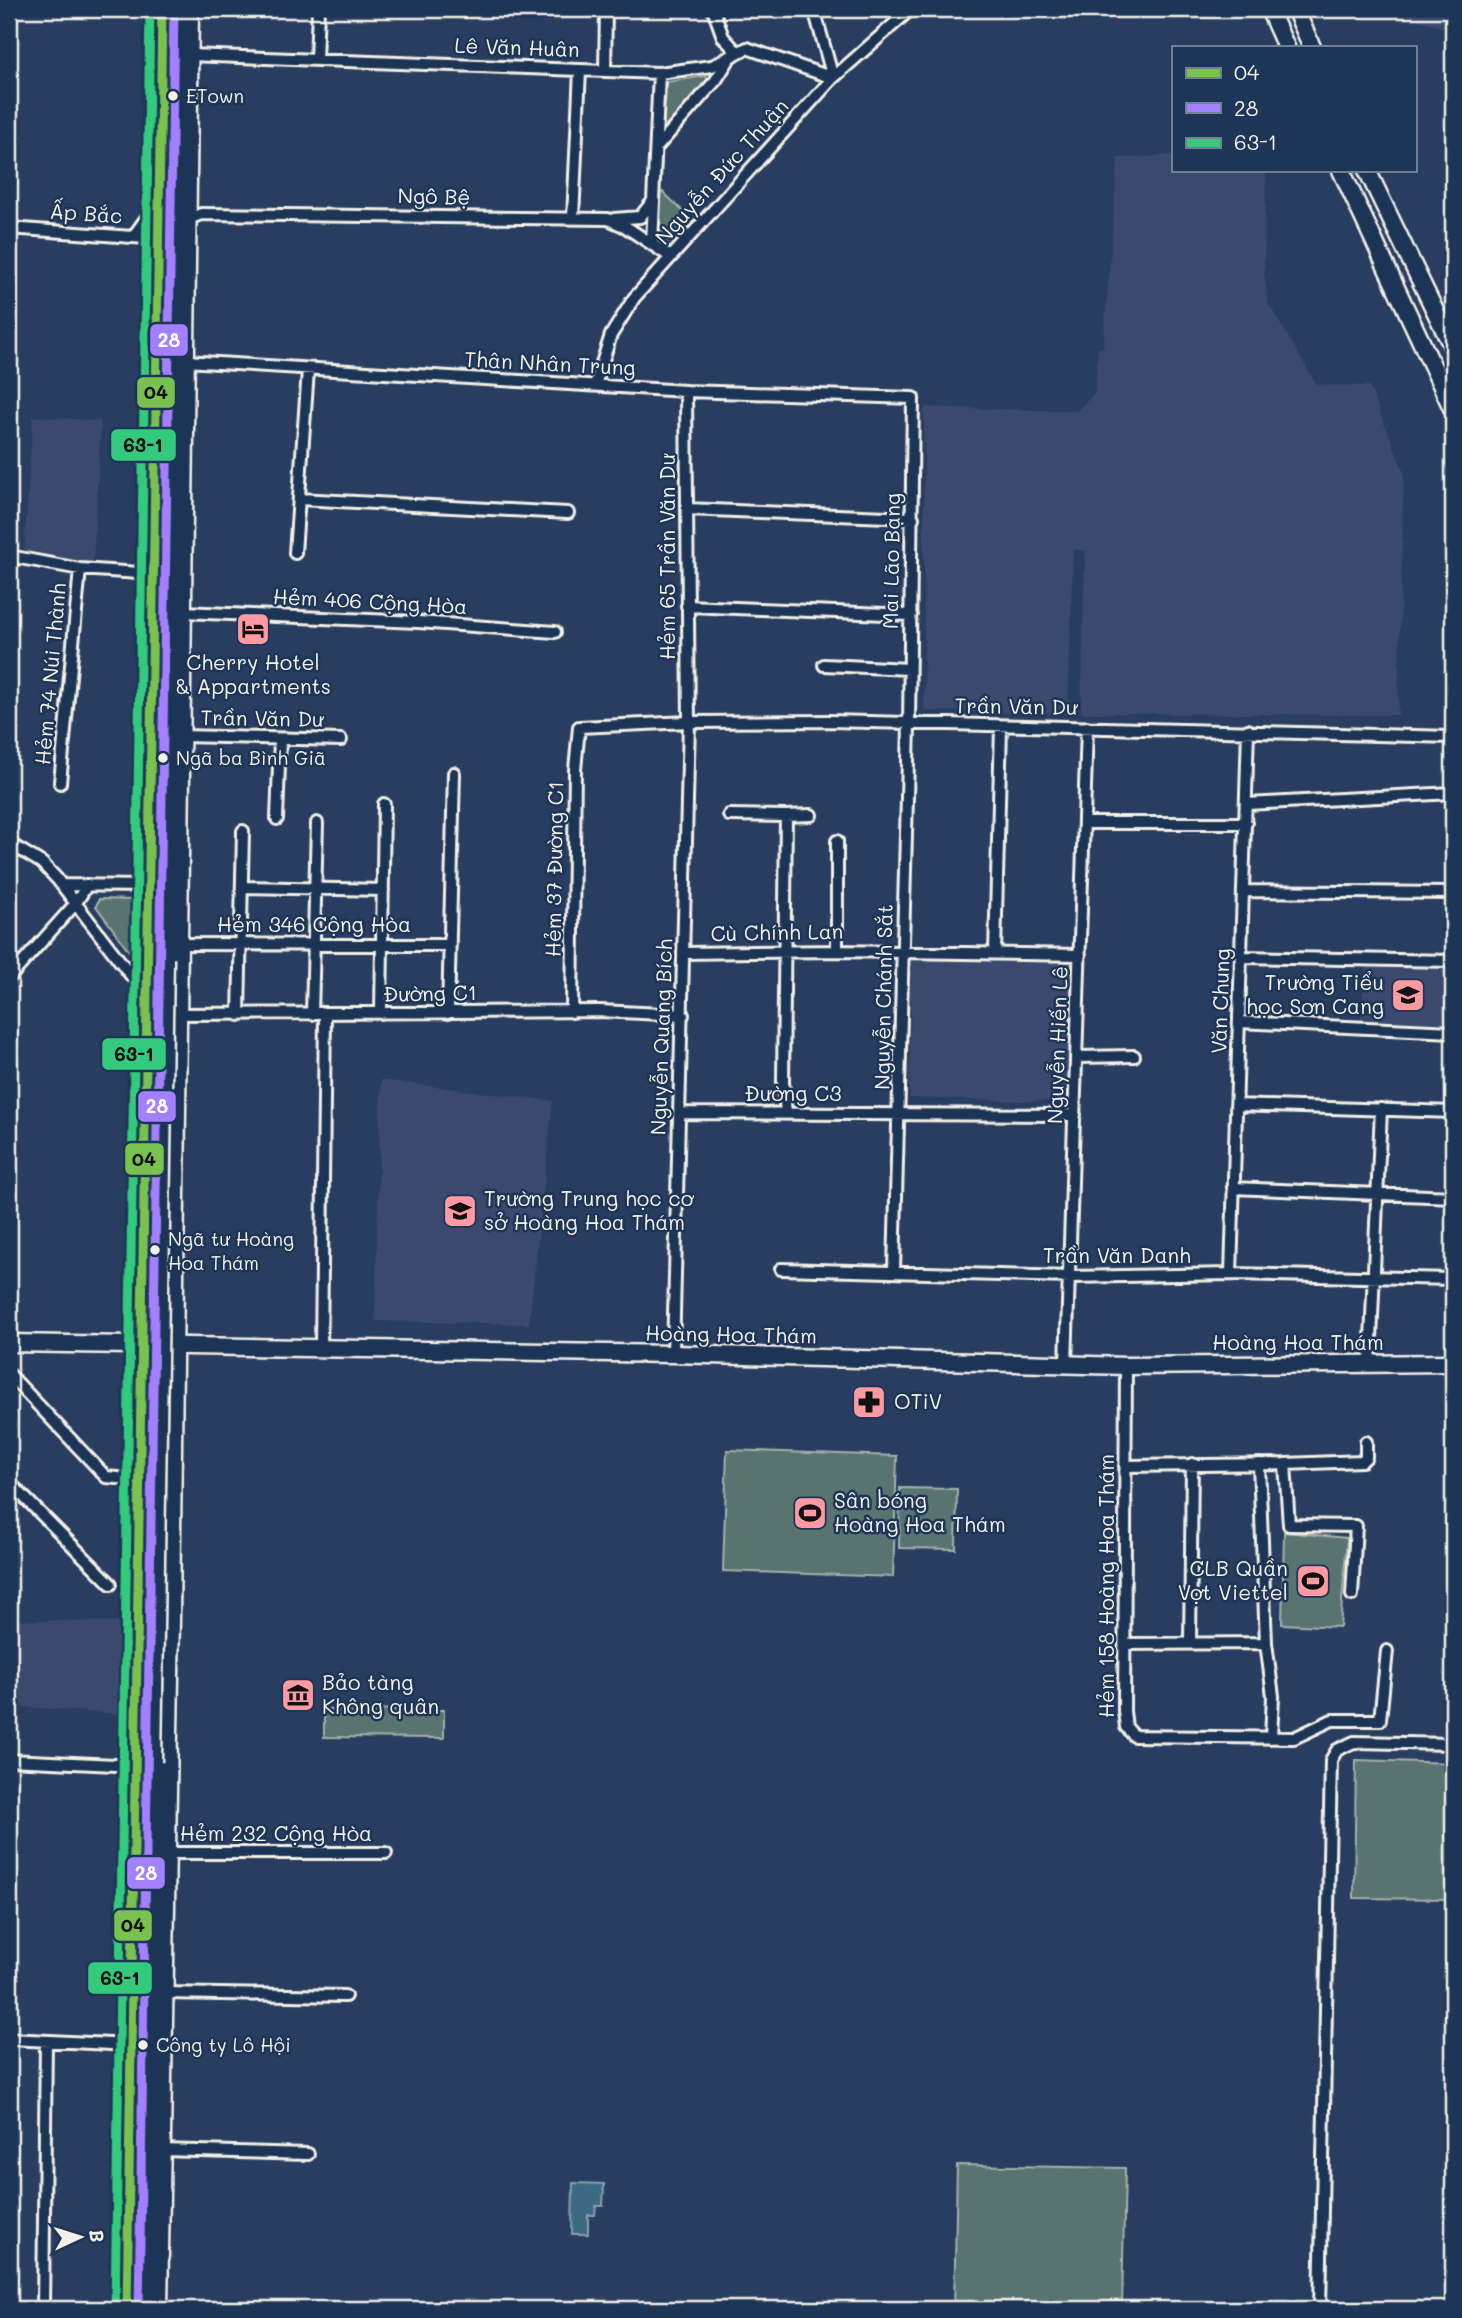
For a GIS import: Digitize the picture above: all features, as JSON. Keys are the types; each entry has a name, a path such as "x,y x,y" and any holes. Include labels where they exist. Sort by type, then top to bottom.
{"main road":[{"path":"158,2309 167,1853 186,360 173,226 160,200 162,9"},
{"path":"127,2309 131,2045 144,1764 164,958 176,9"},
{"path":"142,2309 144,1764 140,1480 154,574 173,226 189,55 189,9"},
{"path":"1269,9 1286,46"},
{"path":"1295,9 1312,46"},
{"path":"1342,172 1453,410"},
{"path":"1368,172 1453,348"},
{"path":"142,1261 175,1261"},
{"name":"Hoàng Hoa Thám","path":"9,1343 673,1354 1126,1366 1453,1363"},
{"path":"141,1428 173,1428"}],"street":[{"path":"316,60 318,9"},
{"path":"605,71 606,9"},
{"path":"657,147 716,80 733,55 713,9"},
{"path":"814,9 833,79"},
{"name":"Nguyễn Đức Thuận","path":"595,385 603,352 619,319 671,257 833,79 911,9"},
{"name":"Lê Văn Huân","path":"189,55 659,73 705,68 753,49 833,79"},
{"path":"573,218 580,70"},
{"path":"652,244 659,73"},
{"path":"608,219 640,217 651,206 654,191"},
{"path":"133,237 160,200"},
{"name":"Ngô Bệ","path":"173,226 201,214 608,219 671,257"},
{"name":"Ấp Bắc","path":"9,228 146,237 173,226"},
{"name":"Thân Nhân Trung","path":"186,360 308,370 686,391 913,398"},
{"path":"295,553 308,370"},
{"name":"Hẻm 65 Trần Văn Dư","path":"686,391 689,722"},
{"name":"Mai Lão Bạng","path":"909,725 913,398"},
{"path":"299,499 568,513"},
{"path":"687,509 913,518"},
{"path":"9,556 80,569 154,574"},
{"name":"Hẻm 74 Núi Thành","path":"60,783 80,569"},
{"path":"687,606 911,615"},
{"name":"Hẻm 406 Cộng Hòa","path":"183,612 418,622 555,632"},
{"path":"824,665 909,670"},
{"name":"Trần Văn Dư","path":"579,727 689,722 830,721 1453,737"},
{"name":"Nguyễn Quang Bích","path":"673,1354 689,722"},
{"name":"Nguyễn Chánh Sắt","path":"894,1270 909,725"},
{"name":"Hẻm 37 Đường C1","path":"572,1012 575,770 579,727"},
{"path":"995,953 1001,727"},
{"name":"Nguyễn Hiến Lê","path":"1066,1364 1087,727"},
{"name":"Văn Chung","path":"1231,1274 1248,730"},
{"name":"Trần Văn Dư","path":"181,736 341,740"},
{"path":"277,819 280,739"},
{"path":"448,1013 454,773"},
{"path":"1247,804 1453,793"},
{"path":"381,1013 384,804"},
{"path":"729,815 811,815"},
{"path":"786,816 783,1083 786,1113"},
{"path":"312,1014 317,823"},
{"path":"1084,823 1246,823"},
{"path":"239,1015 243,831"},
{"path":"837,841 837,951"},
{"path":"9,843 42,863 63,886 146,996"},
{"path":"63,886 148,886"},
{"path":"9,978 76,903 87,886"},
{"path":"242,887 383,890"},
{"path":"1244,891 1453,893"},
{"name":"Hẻm 346 Cộng Hòa","path":"179,944 450,945"},
{"name":"Cù Chính Lan","path":"684,953 904,951 1080,955"},
{"path":"1242,957 1453,961"},
{"name":"Đường C1","path":"178,1014 572,1012 683,1015"},
{"path":"321,1349 325,1014"},
{"path":"1239,1023 1453,1032"},
{"path":"1077,1057 1134,1056"},
{"path":"1236,1105 1453,1112"},
{"path":"1370,1363 1381,1110"},
{"name":"Đường C3","path":"679,1113 1075,1115"},
{"path":"1233,1188 1453,1197"},
{"name":"Trần Văn Danh","path":"781,1269 894,1270 1070,1277 1231,1274 1453,1279"},
{"name":"Hẻm 158 Hoàng Hoa Thám","path":"1126,1366 1124,1711 1126,1727 1133,1737 1294,1738 1332,1720 1380,1720 1387,1651"},
{"path":"9,1374 106,1477 140,1480"},
{"path":"1125,1466 1362,1461 1366,1457 1366,1442"},
{"path":"1190,1644 1192,1464"},
{"path":"1259,1464 1266,1643 1273,1696 1272,1738"},
{"path":"1285,1464 1289,1525 1356,1526 1352,1595"},
{"path":"9,1482 111,1584"},
{"path":"1125,1644 1266,1643"},
{"path":"1320,2309 1331,1760 1337,1750 1354,1742 1453,1744"},
{"path":"9,1760 144,1764"},
{"name":"Hẻm 232 Cộng Hòa","path":"167,1853 386,1853"},
{"path":"163,1993 345,1996"},
{"path":"9,2039 131,2045"},
{"path":"43,2309 46,2041"},
{"path":"160,2150 307,2154"}],"shaded area":[{"path":"1387,9 1453,9 1453,31"},
{"path":"1172,155 1172,172 1266,172 1264,271 1268,303 1317,385 1369,386 1404,472 1398,715 1081,713 1085,551 1073,549 1068,714 924,711 924,407 1076,411 1095,393 1098,348 1103,348 1118,158"},
{"path":"33,416 101,421 93,563 24,552"},
{"path":"911,955 1073,959 1068,1102 909,1098"},
{"name":"Trường Tiểu học Sơn Cang","path":"1366,968 1453,968 1453,1027 1360,1022"},
{"name":"Trường Trung học cơ sở Hoàng Hoa Thám","path":"381,1080 553,1101 529,1324 375,1321"},
{"path":"12,1620 121,1622 120,1714 10,1706"},
{"path":"573,2183 604,2184 603,2206 596,2206 595,2215 588,2215 588,2234 572,2234"}],"green space":[{"path":"706,76 708,79 669,124 663,124 667,82"},
{"path":"663,192 695,223 675,242 662,240 656,229 657,195"},
{"path":"99,899 133,900 132,955 96,906"},
{"name":"Sân bóng Hoàng Hoa Thám","path":"727,1450 897,1456 893,1577 723,1571"},
{"path":"900,1488 957,1489 956,1549 899,1548"},
{"name":"CLB Quần Vợt Viettel","path":"1284,1532 1347,1538 1340,1627 1282,1624"},
{"path":"324,1709 444,1710 444,1738 324,1737"},
{"path":"1356,1760 1453,1763 1451,1899 1354,1898"},
{"path":"957,2165 1125,2168 1122,2309 954,2309"}],"transit line":[{"name":"63-1","path":"115,2309 150,9"},
{"name":"04","path":"127,2309 162,9"},
{"name":"28","path":"139,2309 174,9"}],"place":[{"name":"ETown","path":"173,96"},
{"name":"Cherry Hotel & Appartments","path":"253,629"},
{"name":"Ngã ba Bình Giã","path":"163,758"},
{"name":"Trường Tiểu học Sơn Cang","path":"1408,995"},
{"name":"Trường Trung học cơ sở Hoàng Hoa Thám","path":"460,1211"},
{"name":"Ngã tư Hoàng Hoa Thám","path":"155,1250"},
{"name":"OTiV","path":"869,1402"},
{"name":"Sân bóng Hoàng Hoa Thám","path":"810,1513"},
{"name":"CLB Quần Vợt Viettel","path":"1313,1581"},
{"name":"Bảo tàng Không quân","path":"298,1695"},
{"name":"Công ty Lô Hội","path":"143,2045"}]}
